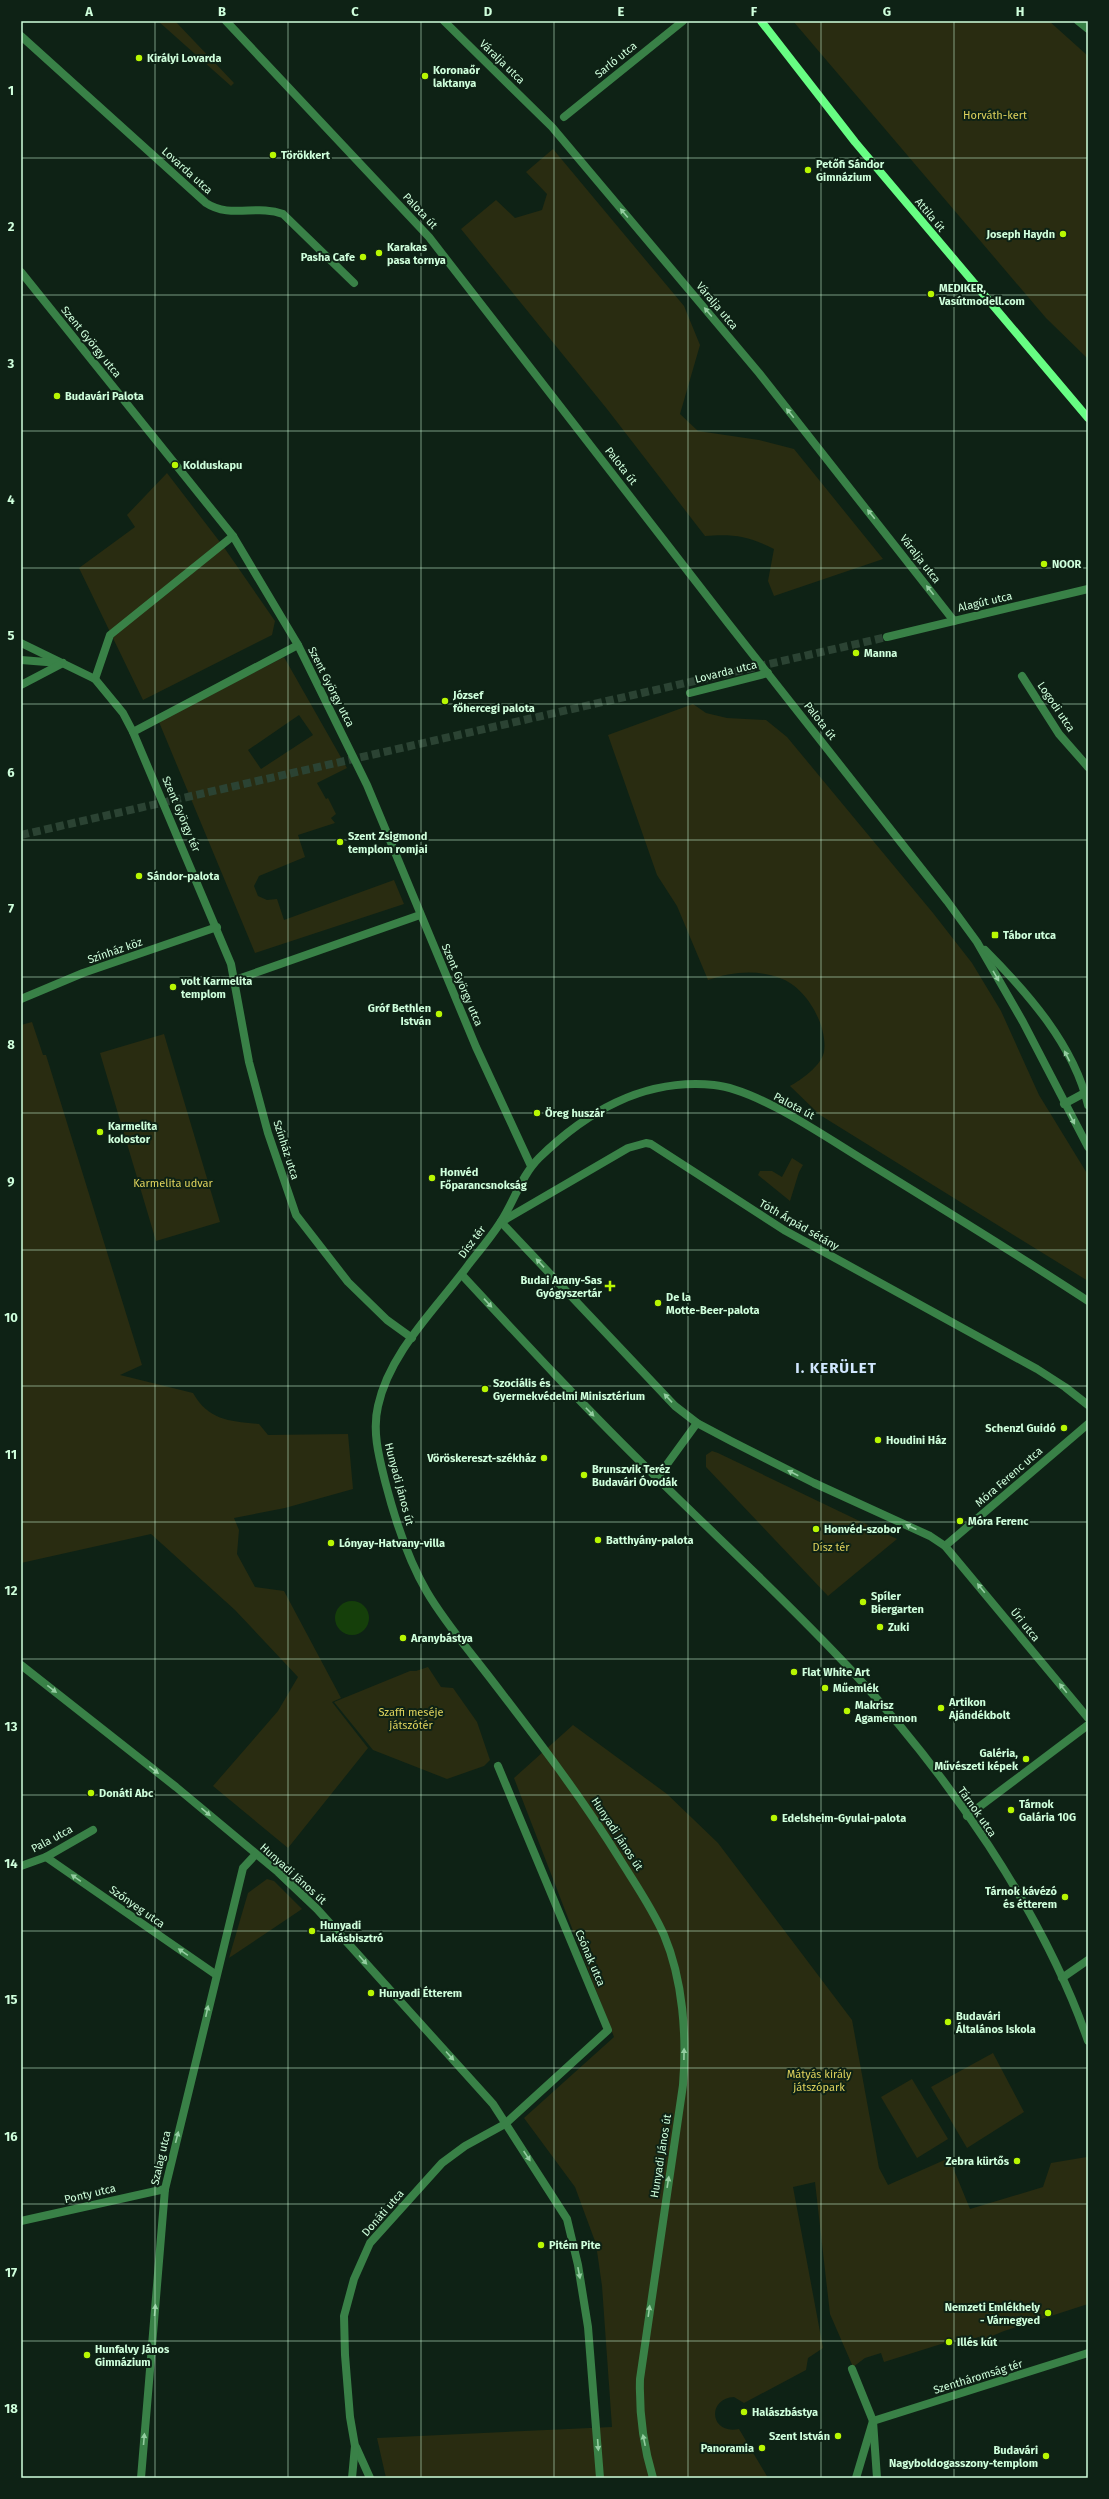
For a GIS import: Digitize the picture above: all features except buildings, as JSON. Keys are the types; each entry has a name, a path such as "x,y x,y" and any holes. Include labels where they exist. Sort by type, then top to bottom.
{"main road":[{"name":"Attila út","path":"761,21 855,142 1088,418"}],"street":[{"name":"Palota út","path":"226,21 429,237 768,673 888,824 977,942 1023,1022 1064,1104 1088,1147"},
{"name":"Váralja utca","path":"444,21 552,127 758,373 954,621"},
{"name":"Sarló utca","path":"564,117 683,21"},
{"path":"1078,21 1088,29"},
{"name":"Lovarda utca","path":"21,36 206,202 216,209 232,212 270,209 283,214 354,283"},
{"name":"Szent György utca","path":"21,272 233,536 298,646 367,785 476,1047 531,1166"},
{"path":"95,679 110,635 233,536"},
{"name":"Alagút utca","path":"887,637 1088,589"},
{"name":"Szent György tér","path":"21,643 95,679 123,713 134,732 217,927"},
{"path":"134,732 298,646"},
{"name":"Szent György tér","path":"21,660 63,664"},
{"path":"21,685 63,664"},
{"name":"Lovarda utca","path":"690,693 768,673"},
{"name":"Logodi utca","path":"1022,676 1059,734 1088,768"},
{"path":"235,980 420,915"},
{"name":"Színház utca","path":"217,927 235,980 251,1069 268,1133 296,1215 348,1282 387,1320 412,1338"},
{"name":"Színház köz","path":"21,999 83,973 217,927"},
{"name":"Palota út","path":"977,942 1021,986 1049,1023 1086,1091 1088,1105"},
{"name":"Palota út","path":"501,1222 531,1166 573,1128 609,1104 628,1096 665,1088 715,1085 745,1093 811,1128 1017,1254 1088,1302"},
{"path":"1064,1104 1086,1091"},
{"name":"Tóth Árpád sétány","path":"501,1222 628,1148 646,1143 651,1144 784,1230 1037,1369 1066,1387 1088,1405"},
{"name":"Dísz tér","path":"805,1623 598,1420 462,1275 501,1222 675,1406 697,1423 814,1483 930,1536 945,1546"},
{"name":"Hunyadi János út","path":"462,1275 412,1338 395,1363 385,1383 378,1405 375,1422 378,1453 399,1528 415,1569 429,1596 572,1785 648,1900 665,1938 674,1965 685,2040 683,2085 640,2379 640,2415 642,2435 653,2478"},
{"path":"657,1478 697,1423"},
{"name":"Móra Ferenc utca","path":"945,1546 1088,1424"},
{"name":"Úri utca","path":"945,1546 1088,1718"},
{"name":"Tárnok utca","path":"805,1623 852,1672 910,1737 967,1816 1007,1876 1062,1978 1078,2012 1088,2041"},
{"name":"Hunyadi János út","path":"21,1665 176,1787 256,1854 317,1909 494,2104 505,2124 567,2219 578,2264 588,2327 600,2478"},
{"path":"967,1816 1088,1725"},
{"name":"Csónak utca","path":"498,1766 608,2030 505,2124"},
{"name":"Pala utca","path":"21,1866 46,1858 93,1830"},
{"name":"Szalag utca","path":"141,2478 165,2189 215,1974 243,1868 256,1854"},
{"name":"Szőnyeg utca","path":"46,1858 215,1974"},
{"path":"1062,1978 1088,1960"},
{"name":"Donáti utca","path":"352,2478 355,2446 350,2418 345,2355 344,2316 354,2279 370,2243 442,2163 465,2146 505,2124"},
{"name":"Ponty utca","path":"21,2221 165,2189"},
{"name":"Szentháromság tér","path":"873,2421 1088,2353"},
{"path":"852,2369 873,2421 877,2478"},
{"path":"856,2478 873,2421"},
{"path":"355,2446 370,2478"}],"green space":[{"path":"158,21 175,21 234,83 231,86"},
{"name":"Horváth-kert","path":"793,21 1049,21 1088,56 1088,359 1046,318"},
{"path":"553,149 684,306 700,345 680,414 698,431 759,440 794,449 883,559 774,596 768,581 774,549 756,541 741,537 724,535 705,536 607,409 461,229 496,200 515,218 542,210 547,194 526,172"},
{"path":"167,473 223,546 275,621 272,635 143,700 79,568 135,527 127,515"},
{"path":"284,657 347,768 317,783 326,799 328,798 336,814 331,818 335,823 298,835 305,857 259,876 254,886 258,896 267,900 277,899 284,920 394,880 404,904 255,953 159,722","holes":["299,715 313,735 261,769 248,750"]},
{"path":"693,704 706,713 727,718 766,720 787,737 933,913 972,963 1001,1011 1039,1095 1088,1175 1088,1281 820,1115 790,1086 805,1076 819,1062 824,1052 824,1041 819,1019 813,1008 806,998 790,983 780,978 762,973 735,973 708,980 677,906 657,875 608,735"},
{"path":"32,1022 43,1055 46,1055 142,1365 120,1375 193,1393 199,1402 213,1414 221,1418 239,1422 259,1424 268,1435 348,1434 353,1489 285,1508 234,1518 239,1530 237,1554 255,1587 284,1591 341,1698 332,1702 368,1748 288,1848 213,1786 278,1711 298,1677 235,1610 151,1534 21,1563 21,1025"},
{"name":"Karmelita udvar","path":"164,1034 220,1222 156,1241 100,1053"},
{"path":"792,1158 803,1165 799,1172 790,1201 758,1175 760,1171 772,1171 782,1177"},
{"name":"Dísz tér","path":"712,1451 897,1539 828,1596 706,1467 706,1455"},
{"name":"Szaffi meséje játszótér","path":"428,1667 441,1687 453,1688 477,1722 490,1760 484,1766 447,1779 373,1750 334,1702 410,1671 416,1671"},
{"name":"Mátyás király játszópark","path":"573,1725 667,1794 718,1843 852,2020 879,2168 888,2185 949,2158 970,2209 1043,2187 1051,2163 1087,2157 1088,2304 1004,2331 980,2341 979,2337 959,2343 957,2339 884,2362 881,2353 865,2358 853,2367 830,2314 815,2182 793,2187 823,2348 808,2358 806,2370 744,2403 734,2397 725,2399 719,2403 715,2416 717,2422 722,2427 739,2429 768,2478 386,2478 377,2438 612,2427 602,2286 596,2244 575,2187 524,2118 614,2037 514,1778"},
{"path":"267,1879 274,1881 302,1909 229,1958 248,1893"},
{"path":"993,2053 1024,2112 967,2148 931,2087"},
{"path":"912,2079 948,2139 917,2158 881,2097"}],"shaded area":[{"path":"355,1601 364,1606 368,1611 368,1625 364,1630 359,1634 349,1635 345,1634 336,1625 335,1615 336,1611 345,1602"}],"tunnel":[{"path":"21,835 887,637"}],"place":[{"name":"Királyi Lovarda","path":"139,58"},
{"name":"Koronaőr laktanya","path":"425,76"},
{"name":"Törökkert","path":"273,155"},
{"name":"Petőfi Sándor Gimnázium","path":"808,170"},
{"name":"Joseph Haydn","path":"1063,234"},
{"name":"Karakas pasa tornya","path":"379,253"},
{"name":"Pasha Cafe","path":"363,257"},
{"name":"MEDIKER, Vasútmodell.com","path":"931,294"},
{"name":"Budavári Palota","path":"57,396"},
{"name":"Kolduskapu","path":"175,465"},
{"name":"NOOR","path":"1044,564"},
{"name":"Manna","path":"856,653"},
{"name":"József főhercegi palota","path":"445,701"},
{"name":"Szent Zsigmond templom romjai","path":"340,842"},
{"name":"Sándor-palota","path":"139,876"},
{"name":"Tábor utca","path":"995,935"},
{"name":"volt Karmelita templom","path":"173,987"},
{"name":"Gróf Bethlen István","path":"439,1014"},
{"name":"Öreg huszár","path":"537,1113"},
{"name":"Karmelita kolostor","path":"100,1132"},
{"name":"Honvéd Főparancsnokság","path":"432,1178"},
{"name":"Budai Arany-Sas Gyógyszertár","path":"610,1286"},
{"name":"De la Motte-Beer-palota","path":"658,1303"},
{"name":"Szociális és Gyermekvédelmi Minisztérium","path":"485,1389"},
{"name":"Schenzl Guidó","path":"1064,1428"},
{"name":"Houdini Ház","path":"878,1440"},
{"name":"Vöröskereszt-székház","path":"544,1458"},
{"name":"Brunszvik Teréz Budavári Óvodák","path":"584,1475"},
{"name":"Móra Ferenc","path":"960,1521"},
{"name":"Honvéd-szobor","path":"816,1529"},
{"name":"Batthyány-palota","path":"598,1540"},
{"name":"Lónyay-Hatvany-villa","path":"331,1543"},
{"name":"Spíler Biergarten","path":"863,1602"},
{"name":"Zuki","path":"880,1627"},
{"name":"Aranybástya","path":"403,1638"},
{"name":"Flat White Art","path":"794,1672"},
{"name":"Műemlék","path":"825,1688"},
{"name":"Artikon Ajándékbolt","path":"941,1708"},
{"name":"Makrisz Agamemnon","path":"847,1711"},
{"name":"Galéria, Művészeti képek","path":"1026,1759"},
{"name":"Donáti Abc","path":"91,1793"},
{"name":"Tárnok Galária 10G","path":"1011,1810"},
{"name":"Edelsheim-Gyulai-palota","path":"774,1818"},
{"name":"Tárnok kávézó és étterem","path":"1065,1897"},
{"name":"Hunyadi Lakásbisztró","path":"312,1931"},
{"name":"Hunyadi Étterem","path":"371,1993"},
{"name":"Budavári Általános Iskola","path":"948,2022"},
{"name":"Zebra kürtős","path":"1017,2161"},
{"name":"Pitém Pite","path":"541,2245"},
{"name":"Nemzeti Emlékhely - Várnegyed","path":"1048,2313"},
{"name":"Illés kút","path":"949,2342"},
{"name":"Hunfalvy János Gimnázium","path":"87,2355"},
{"name":"Halászbástya","path":"744,2412"},
{"name":"Szent István","path":"838,2436"},
{"name":"Panoramia","path":"762,2448"},
{"name":"Budavári Nagyboldogasszony-templom","path":"1046,2456"}],"district":[{"name":"I. KERÜLET","path":"836,1368"}]}
